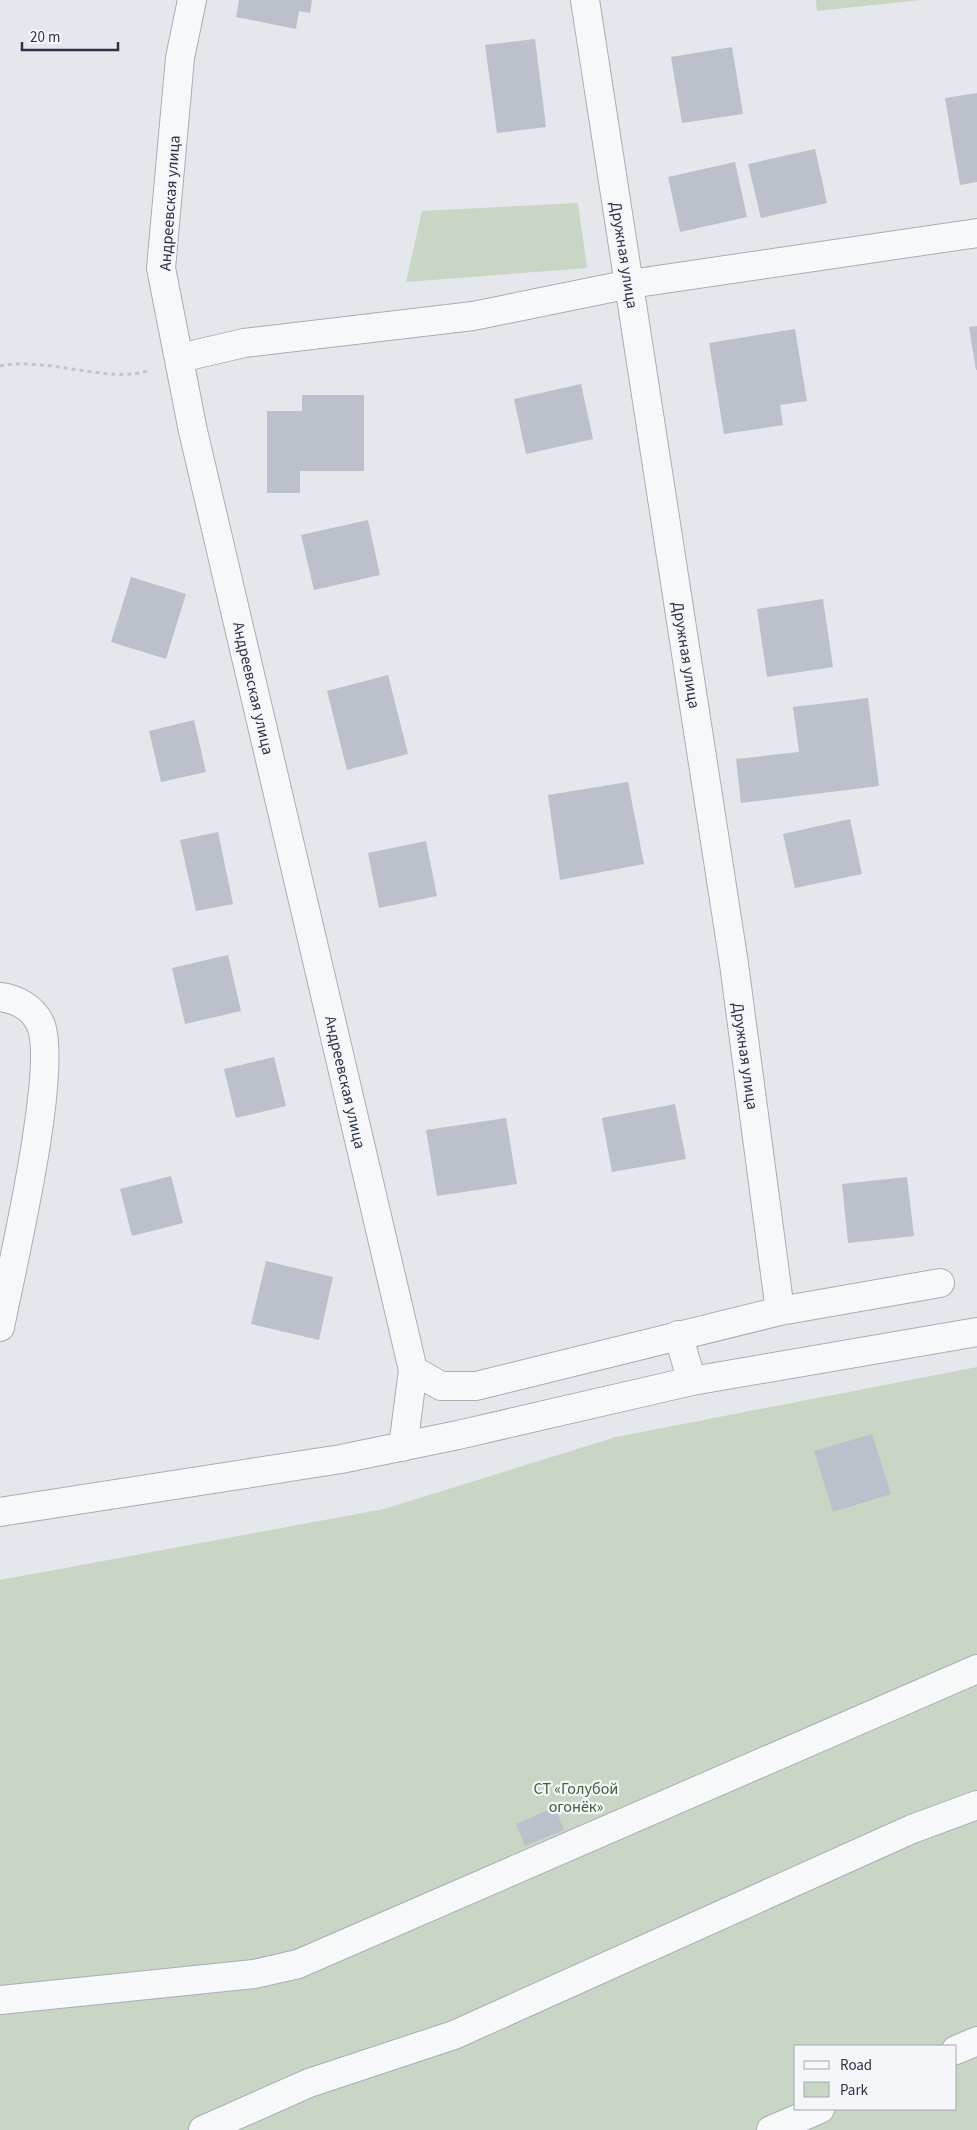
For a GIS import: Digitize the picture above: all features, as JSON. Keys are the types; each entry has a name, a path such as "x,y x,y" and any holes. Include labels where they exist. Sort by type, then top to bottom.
{"street":[{"name":"Андреевская улица","path":"192,0 180,58 161,268 193,431 412,1370 403,1447"},
{"name":"Дружная улица","path":"585,0 734,964 780,1311"},
{"path":"180,358 244,343 473,316 630,284 977,233"},
{"path":"0,997 13,999 30,1009 40,1023 44,1039 44,1075 33,1160 0,1327"},
{"path":"412,1370 441,1386 476,1386 780,1311 940,1283"},
{"path":"0,1512 340,1459 403,1447 692,1381 977,1332"},
{"path":"678,1335 692,1381"},
{"path":"0,2000 254,1974 298,1964 977,1668"},
{"path":"203,2130 309,2083 454,2035 912,1829 977,1805"},
{"path":"957,2050 977,2041"},
{"path":"770,2130 818,2110"}],"path":[{"path":"0,366 15,362 101,373 141,374 180,358"}],"green space":[{"path":"816,0 921,0 817,11"},
{"path":"578,203 587,268 406,282 422,211"},
{"name":"СТ «Голубой огонёк»","path":"977,1367 977,2130 0,2130 0,1580 384,1509 616,1437"}],"building":[{"path":"239,0 312,0 310,13 299,11 296,29 236,17"},
{"path":"535,39 546,127 497,133 485,45"},
{"path":"732,47 743,114 682,123 671,57"},
{"path":"977,93 977,182 960,185 945,98"},
{"path":"815,149 827,203 761,218 748,164"},
{"path":"735,162 747,217 680,232 668,177"},
{"path":"977,326 977,370 976,370 969,327"},
{"path":"795,329 807,401 780,405 783,425 724,434 709,343"},
{"path":"581,384 593,439 526,454 514,399"},
{"path":"302,395 364,395 364,471 300,471 300,493 267,493 267,411 302,411"},
{"path":"368,520 380,575 314,590 301,535"},
{"path":"131,577 186,594 166,659 111,642"},
{"path":"823,599 833,667 767,677 757,609"},
{"path":"388,675 408,754 347,770 327,691"},
{"path":"868,698 879,786 741,803 736,759 799,752 793,707"},
{"path":"194,720 206,772 161,782 149,731"},
{"path":"628,782 644,864 560,880 548,795"},
{"path":"850,819 862,874 795,888 783,834"},
{"path":"218,832 233,904 196,911 180,840"},
{"path":"426,841 437,896 379,908 368,853"},
{"path":"228,955 241,1011 185,1024 172,968"},
{"path":"274,1057 286,1106 236,1118 224,1069"},
{"path":"675,1104 686,1159 612,1172 602,1118"},
{"path":"506,1118 517,1184 437,1196 426,1130"},
{"path":"171,1176 183,1223 132,1236 120,1189"},
{"path":"907,1177 914,1236 848,1243 842,1184"},
{"path":"266,1261 333,1277 319,1340 251,1324"},
{"path":"872,1434 891,1494 833,1512 814,1451"},
{"path":"555,1807 564,1830 525,1846 516,1824"}]}
